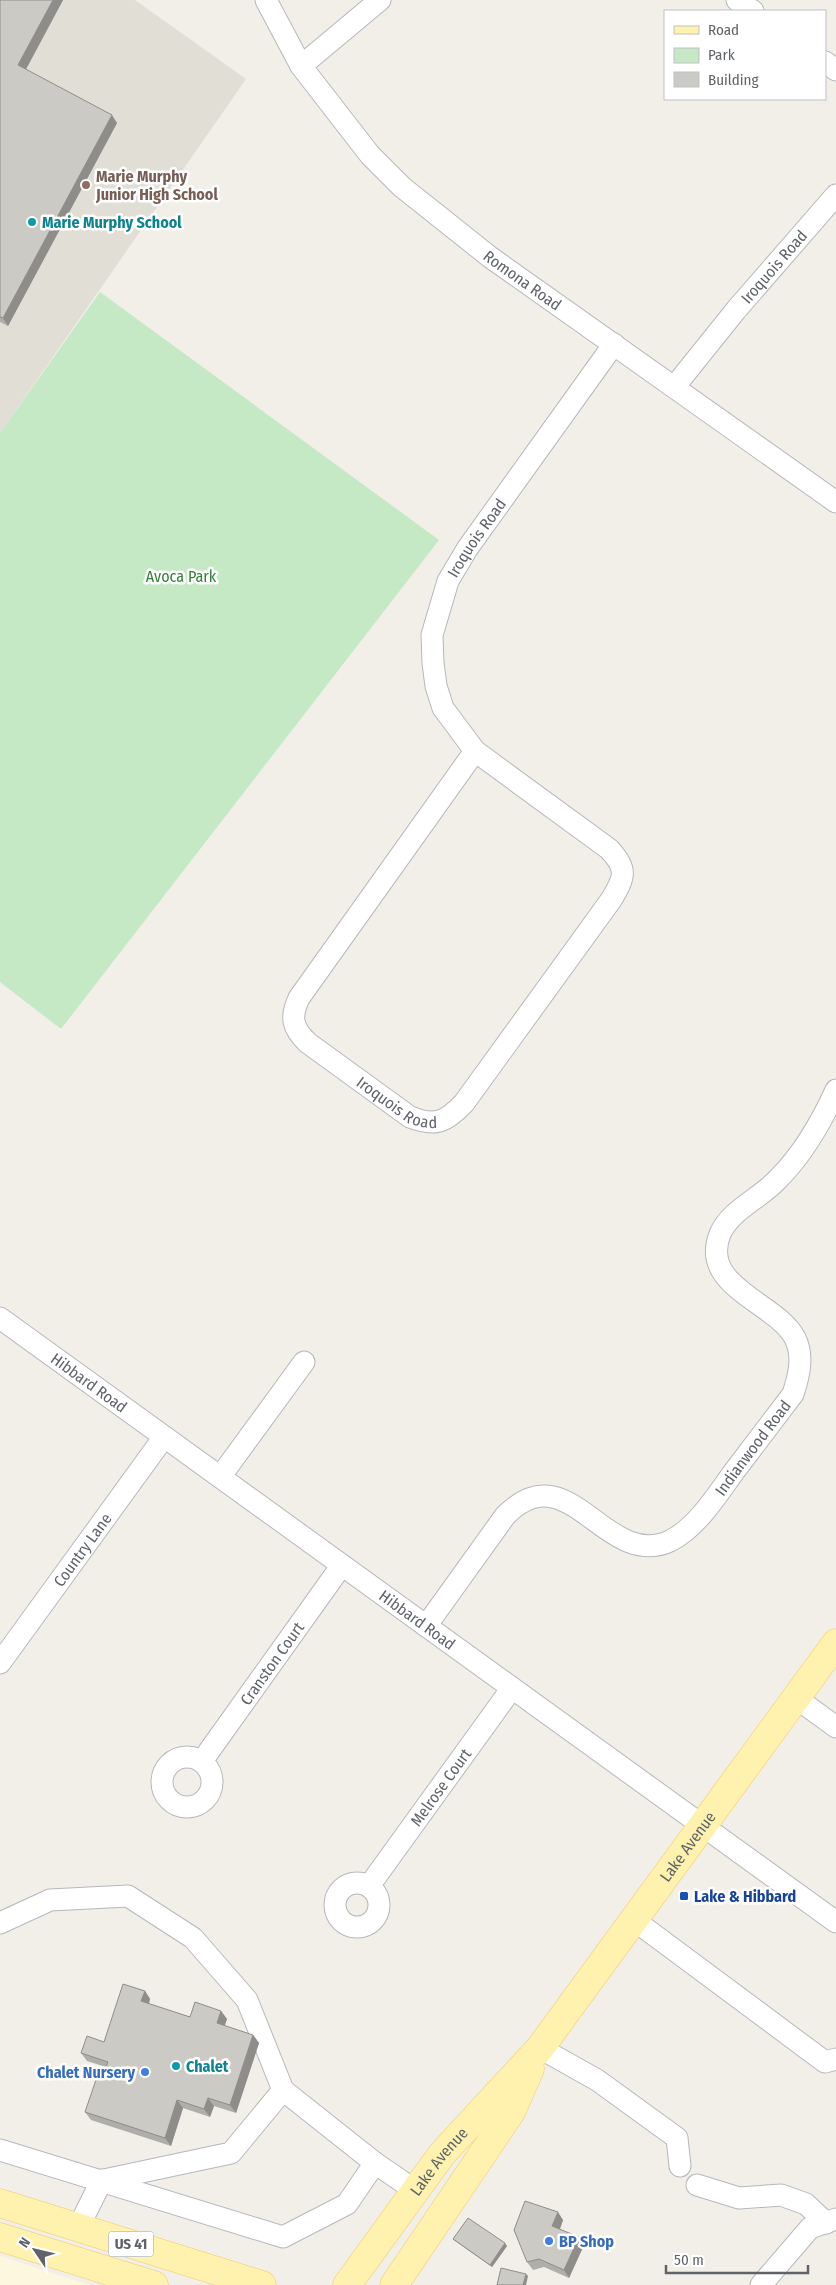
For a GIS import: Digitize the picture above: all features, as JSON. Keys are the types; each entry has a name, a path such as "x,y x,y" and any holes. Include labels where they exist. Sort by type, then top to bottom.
{"main road":[{"name":"Lake Avenue","path":"347,2285 442,2154 540,2048 836,1644"},
{"name":"Lake Avenue","path":"394,2285 511,2112 540,2048"},
{"name":"US 41","path":"0,2203 262,2285"},
{"name":"US 41","path":"0,2237 154,2285"}],"street":[{"name":"Romona Road","path":"266,0 301,66 370,156 402,186 490,257 675,386 836,502"},
{"path":"301,66 380,0"},
{"path":"737,0 752,10"},
{"name":"Iroquois Road","path":"675,386 736,310 836,195"},
{"name":"Iroquois Road","path":"475,751 299,998 293,1011 292,1023 308,1043 410,1117 422,1122 438,1123 451,1116 464,1103 611,900 620,885 624,873 620,861 609,849 475,751 443,708 436,686 432,635 445,589 468,549 614,344"},
{"name":"Indianwood Road","path":"426,1626 505,1516 517,1503 548,1495 566,1500 614,1534 633,1544 650,1546 669,1541 688,1528 711,1502 794,1394 800,1374 800,1356 794,1338 781,1322 730,1282 721,1270 716,1252 720,1234 731,1218 777,1181 797,1158 818,1126 836,1090"},
{"name":"Hibbard Road","path":"0,1318 836,1922"},
{"path":"220,1477 304,1362"},
{"name":"Country Lane","path":"0,1663 164,1437"},
{"name":"Cranston Court","path":"202,1761 342,1565"},
{"name":"Melrose Court","path":"369,1886 512,1688"},
{"path":"796,1698 836,1727"},
{"path":"0,1923 50,1900 128,1896 193,1938 247,2000 283,2090 375,2163 416,2191"},
{"path":"634,1920 825,2062 836,2059"},
{"path":"540,2048 597,2080 677,2138 680,2166"},
{"path":"102,2180 231,2153 283,2090"},
{"path":"0,2150 283,2236 347,2204 375,2163"},
{"path":"78,2228 102,2180"},
{"path":"697,2185 739,2198 781,2195 806,2204 831,2221"},
{"path":"761,2285 810,2228 831,2221"}],"shaded area":[{"name":"Marie Murphy Junior High School","path":"0,0 135,0 246,79 0,433"},
{"path":"0,2256 89,2285 0,2285"}],"green space":[{"name":"Avoca Park","path":"100,292 439,540 61,1029 0,982 0,433"}],"building":[{"name":"Marie Murphy School","path":"0,0 53,0 18,65 112,115 3,318 0,317"},
{"name":"Chalet","path":"123,1984 145,1991 141,2001 190,2017 195,2002 221,2011 217,2023 253,2035 230,2105 208,2098 204,2109 177,2100 165,2138 85,2112 98,2074 104,2073 108,2062 81,2053 87,2036 104,2042"},
{"name":"BP Shop","path":"525,2201 558,2212 552,2226 579,2237 564,2270 539,2259 527,2262 514,2230"},
{"path":"468,2218 505,2243 490,2265 453,2239"},
{"path":"501,2268 526,2274 523,2285 497,2285"}],"place":[{"name":"Marie Murphy Junior High School","path":"86,185"},
{"name":"Marie Murphy School","path":"32,222"},
{"name":"Lake & Hibbard","path":"684,1896"},
{"name":"Chalet","path":"176,2066"},
{"name":"Chalet Nursery","path":"145,2072"},
{"name":"BP Shop","path":"549,2241"}]}
